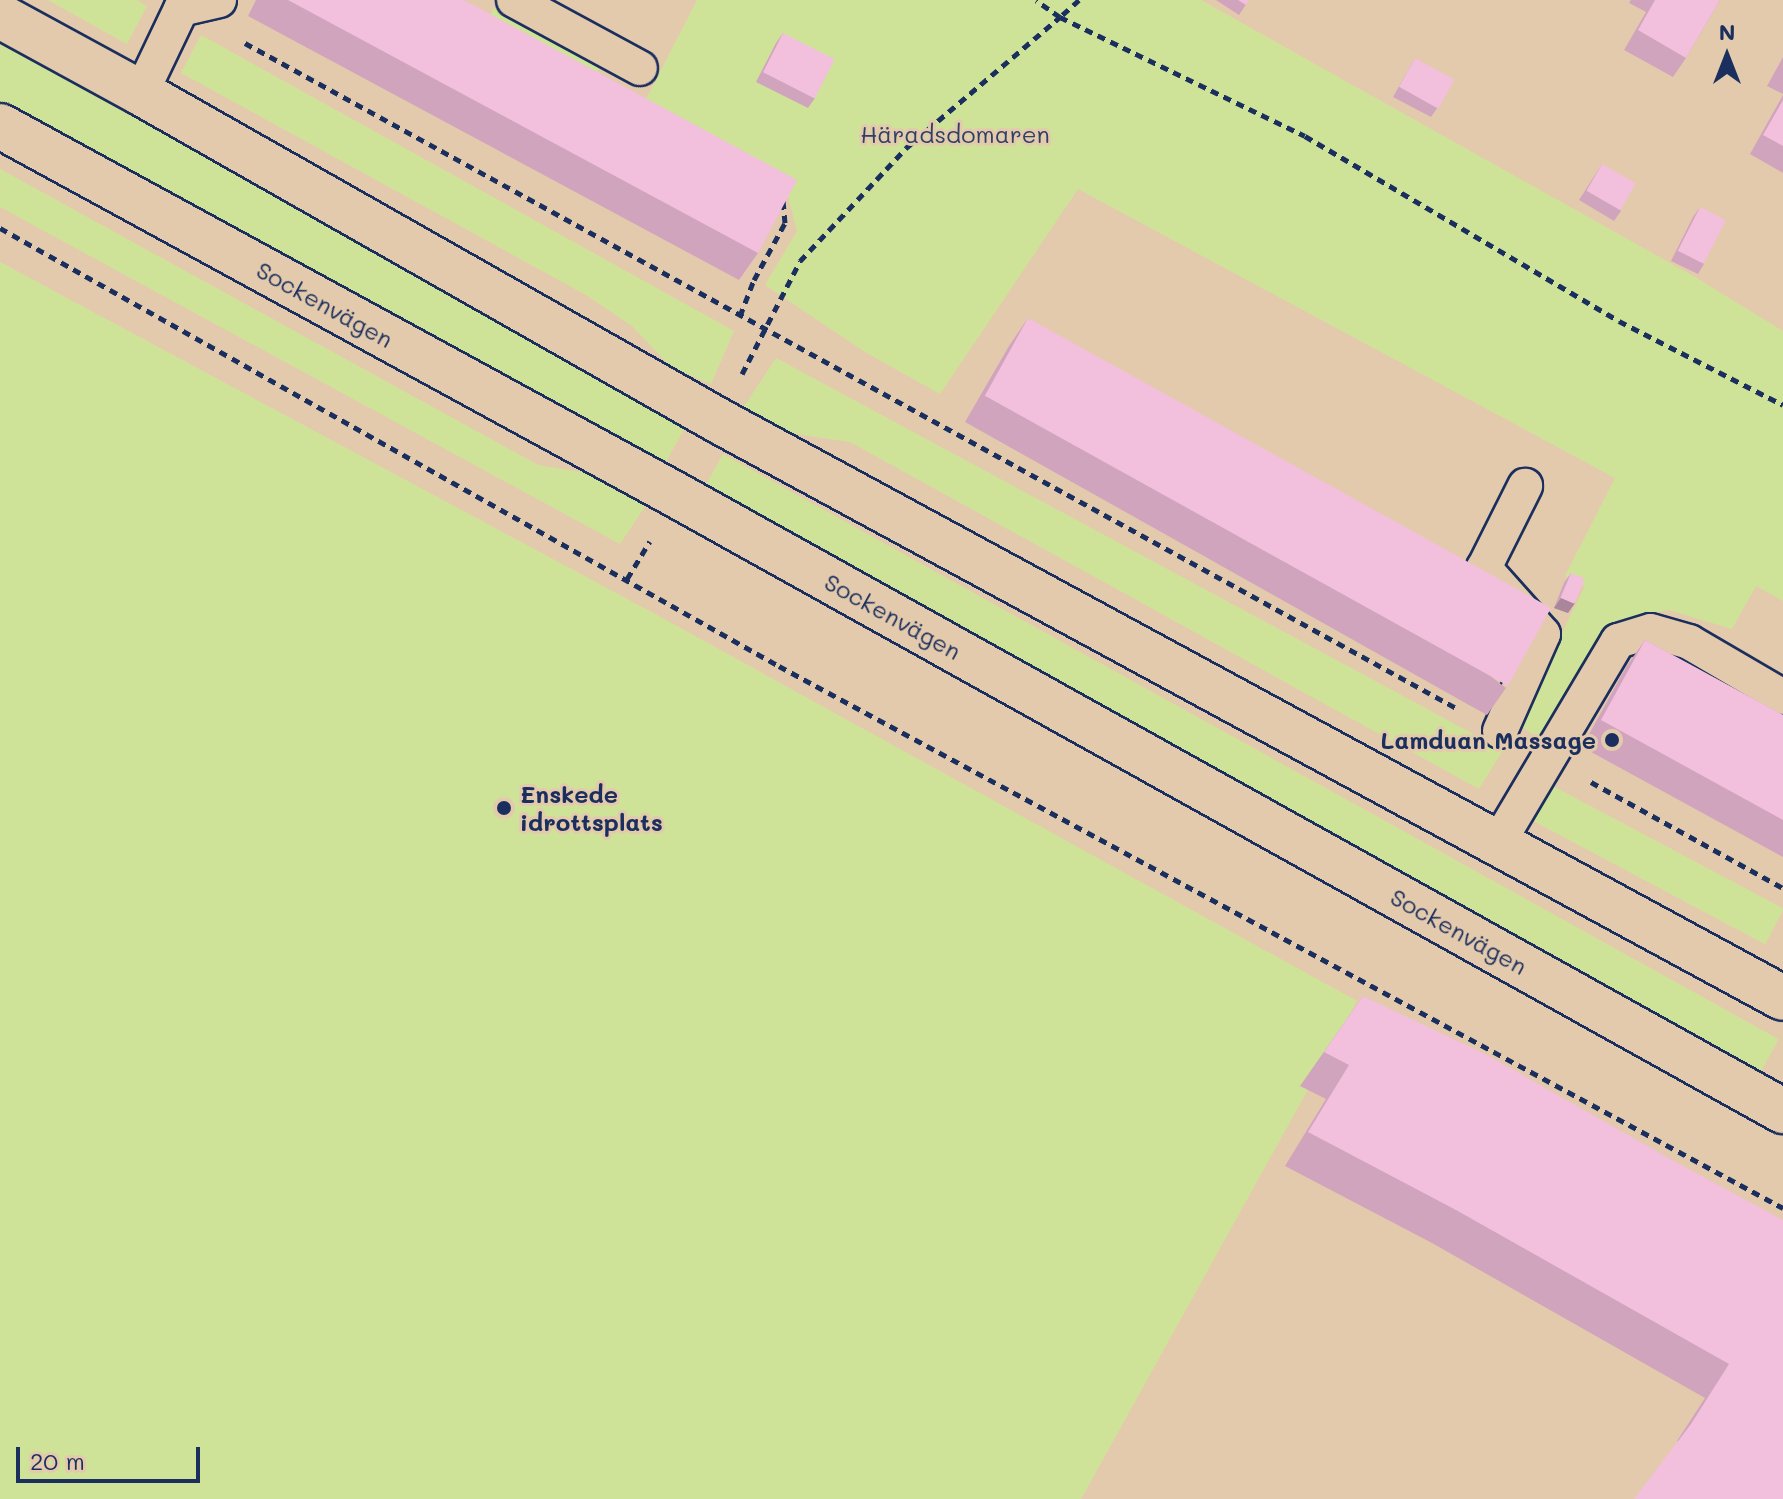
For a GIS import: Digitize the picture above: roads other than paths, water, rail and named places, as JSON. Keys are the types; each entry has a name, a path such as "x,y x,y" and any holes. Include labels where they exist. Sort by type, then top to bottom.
{"street":[{"path":"0,16 719,421 1783,998"},
{"name":"Sockenvägen","path":"0,126 678,496 1783,1111"}],"lane":[{"path":"141,93 181,9 219,0"},
{"path":"514,0 640,68"},
{"path":"1500,731 1543,634 1484,568 1525,486"},
{"path":"1498,843 1618,641 1651,631 1689,642 1783,697"}],"place":[{"name":"Lamduan Massage","path":"1612,740"},
{"name":"Enskede idrottsplats","path":"504,808"}],"park label":[{"name":"Häradsdomaren","path":"955,134"}]}
